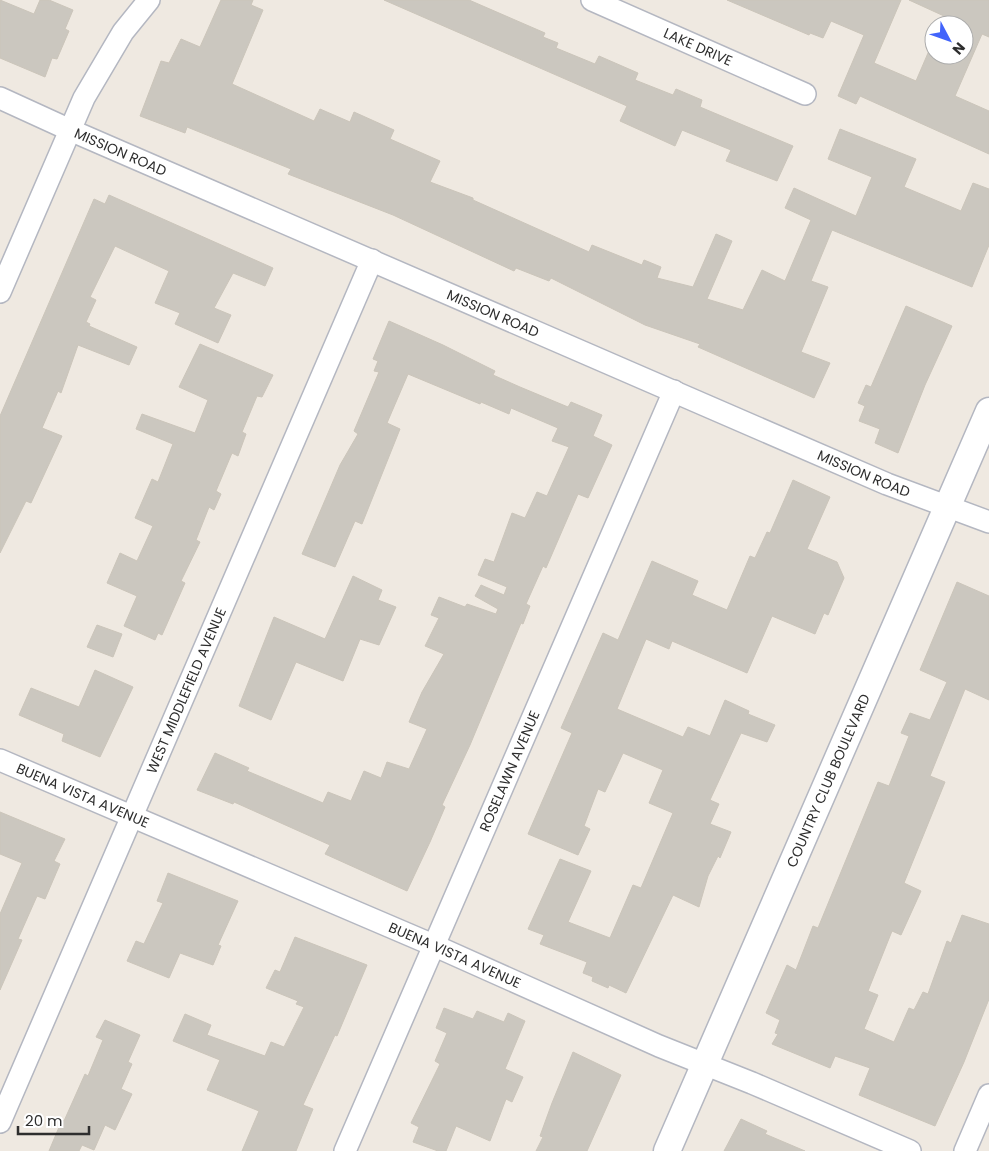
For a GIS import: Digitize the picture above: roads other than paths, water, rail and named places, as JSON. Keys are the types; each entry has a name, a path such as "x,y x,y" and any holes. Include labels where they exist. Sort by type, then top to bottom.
{"street":[{"path":"0,292 84,98 122,32 149,0"},
{"name":"LAKE DRIVE","path":"601,2 805,94"},
{"name":"MISSION ROAD","path":"0,98 887,484 989,522"},
{"name":"WEST MIDDLEFIELD AVENUE","path":"0,1122 372,260"},
{"name":"ROSELAWN AVENUE","path":"345,1151 674,391"},
{"name":"COUNTRY CLUB BOULEVARD","path":"667,1151 989,411"},
{"name":"BUENA VISTA AVENUE","path":"0,760 433,945 659,1046 910,1151"},
{"path":"965,1151 989,1095"}]}
